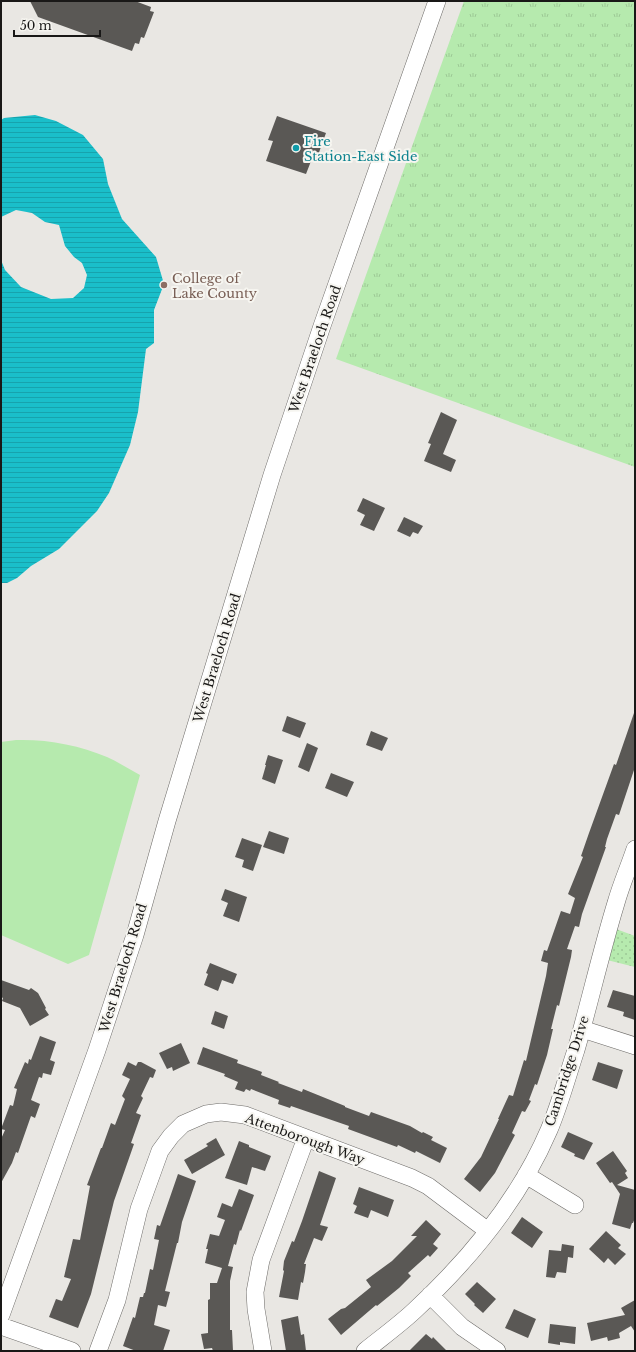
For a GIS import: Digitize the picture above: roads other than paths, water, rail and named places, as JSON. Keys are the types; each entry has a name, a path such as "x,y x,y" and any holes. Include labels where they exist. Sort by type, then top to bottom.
{"street":[{"name":"West Braeloch Road","path":"1,1315 99,1045 135,935 167,821 272,475 322,326 437,1"},
{"name":"Cambridge Drive","path":"365,1351 413,1312 452,1274 488,1231 518,1190 549,1130 560,1102 582,1029 616,903 635,850"},
{"path":"582,1029 635,1046"},
{"name":"Attenborough Way","path":"98,1351 117,1300 139,1209 160,1151 171,1136 183,1124 189,1114 221,1112 245,1115 412,1178 428,1186 488,1231"},
{"path":"263,1351 256,1309 255,1292 261,1260 306,1138"},
{"path":"526,1175 575,1205"},
{"path":"430,1295 462,1326 497,1351"},
{"path":"1,1326 72,1351"}],"water":[{"path":"35,115 56,121 83,135 103,159 108,184 122,219 156,257 164,284 154,310 154,343 146,349 138,412 130,445 109,493 97,511 59,549 31,566 17,578 7,583 1,583 1,260 5,270 21,287 51,299 73,298 84,288 87,275 82,263 74,257 65,246 59,225 45,222 32,213 16,210 1,217 1,120 4,118"}],"place":[{"name":"Fire Station-East Side","path":"296,148"},
{"name":"College of Lake County","path":"164,285"}]}
